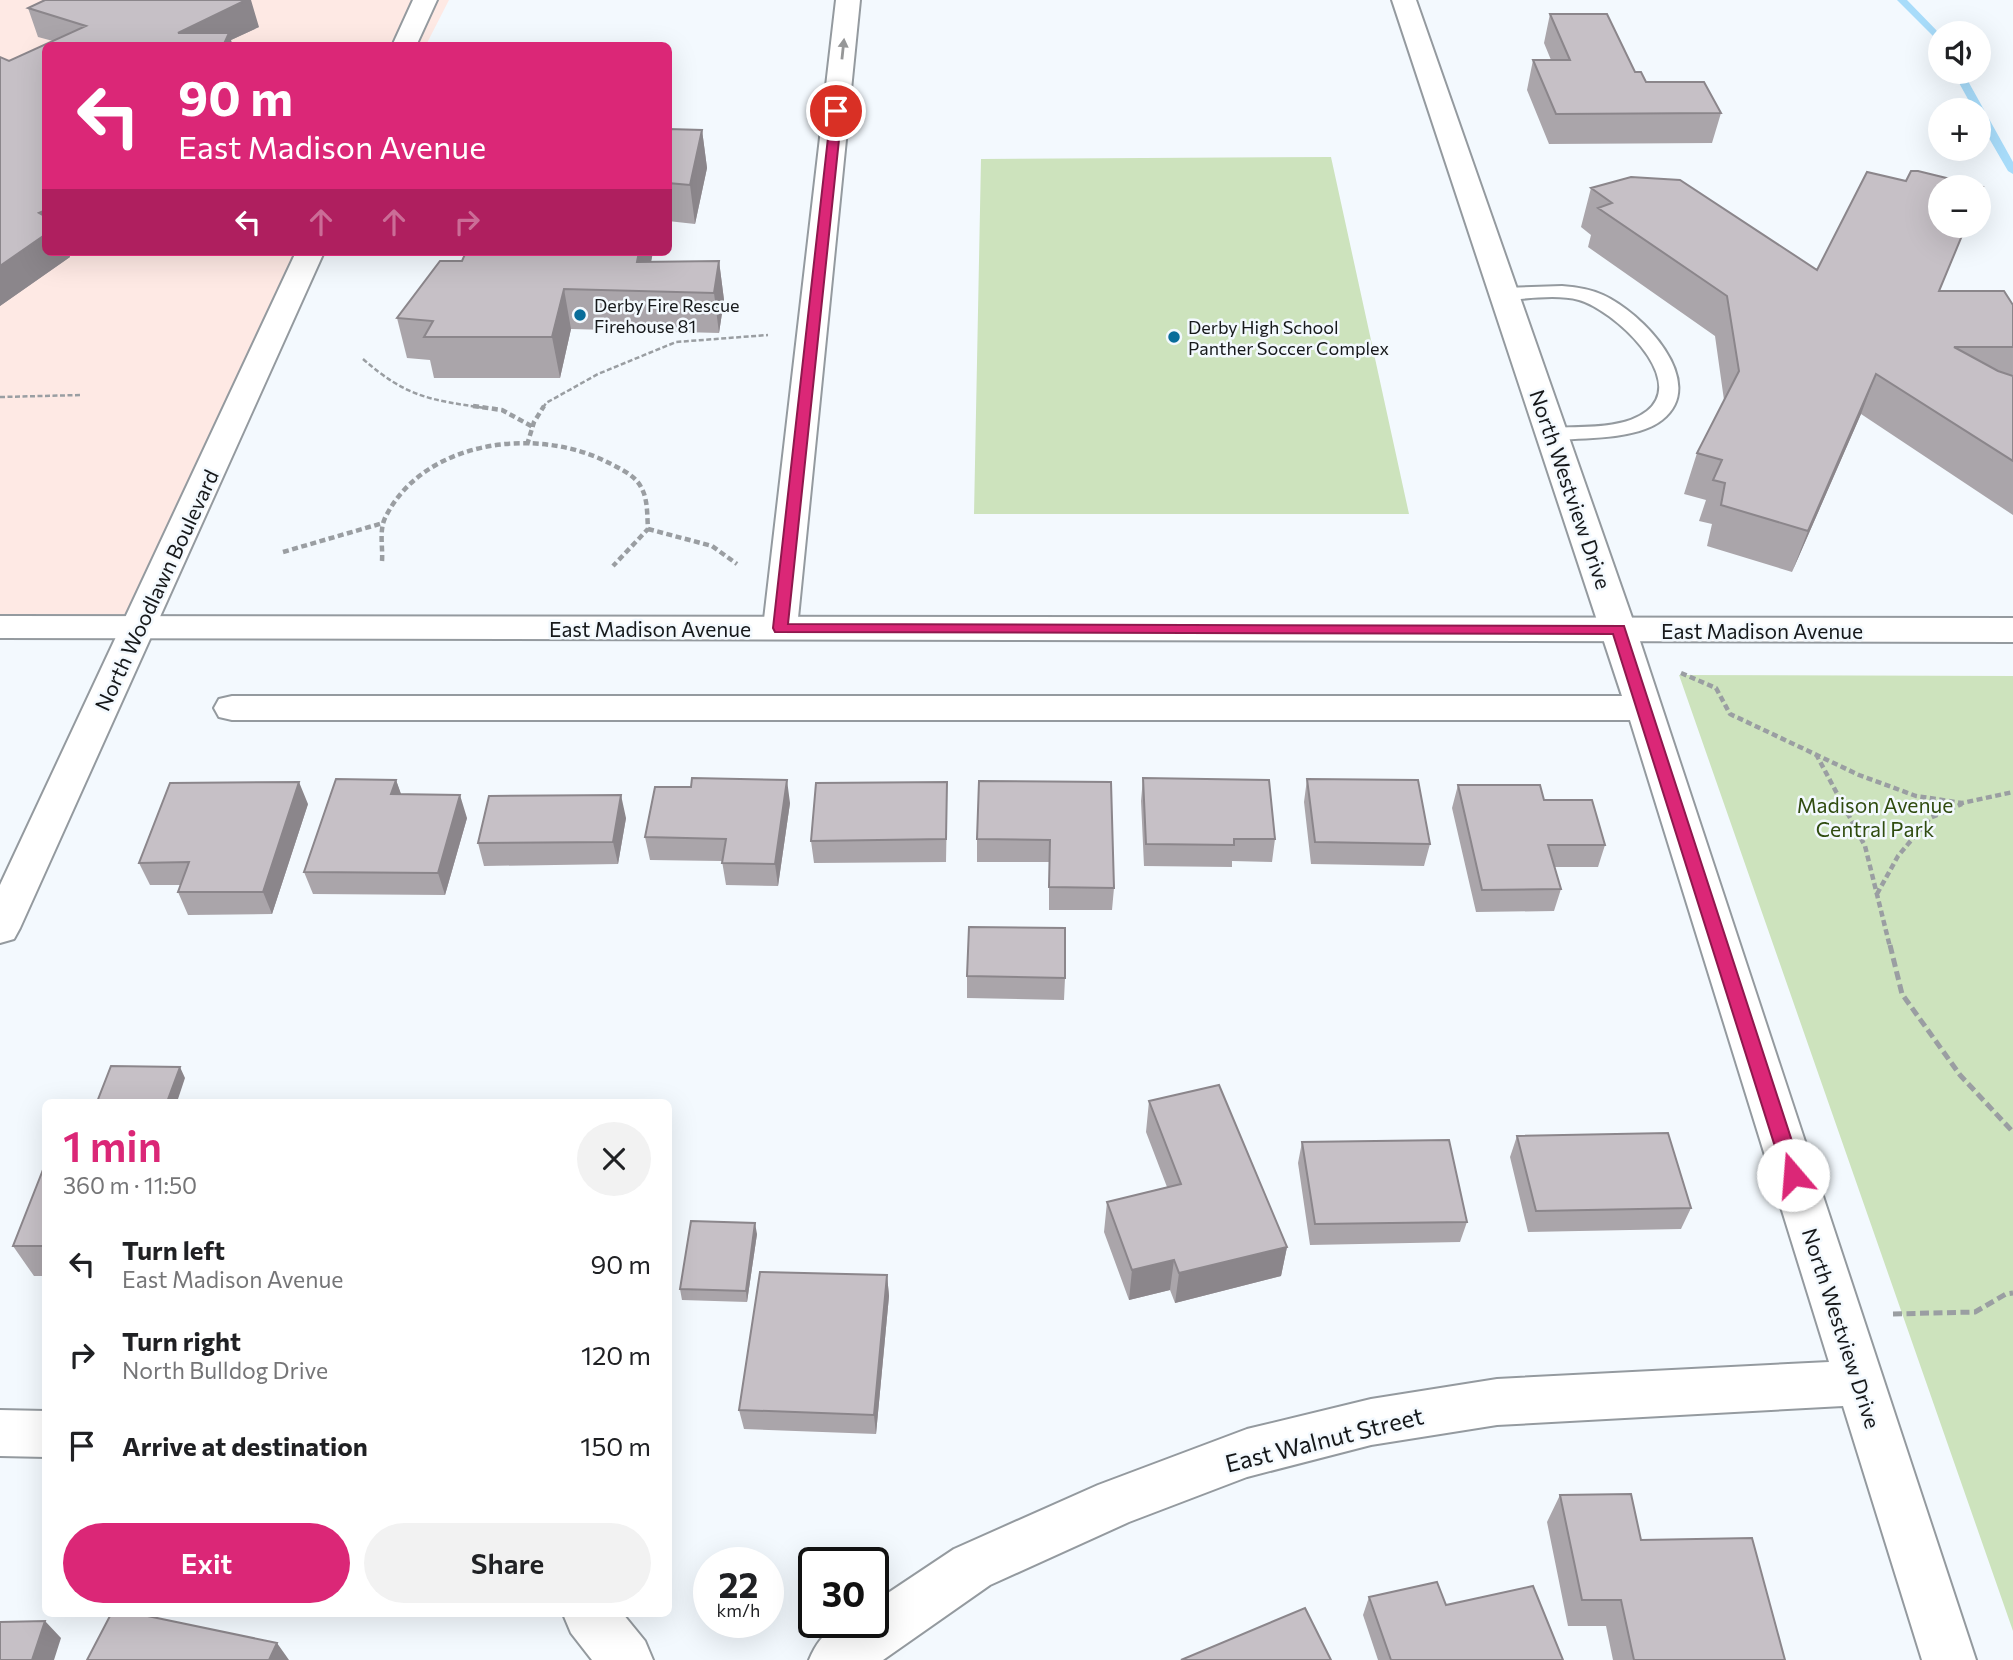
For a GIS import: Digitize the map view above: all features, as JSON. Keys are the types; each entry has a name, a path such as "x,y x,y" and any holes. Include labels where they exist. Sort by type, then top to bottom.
{"street":[{"path":"406,42 425,0"},
{"path":"780,628 848,0"},
{"name":"North Westview Drive","path":"1404,0 1619,629 1950,1660"},
{"name":"North Woodlawn Boulevard","path":"0,928 308,256"},
{"name":"East Madison Avenue","path":"0,627 2013,630"},
{"path":"232,708 1644,708"},
{"name":"East Walnut Street","path":"836,1660 971,1567 1116,1502 1247,1454 1371,1422 1497,1402 1860,1383"},
{"path":"0,1433 42,1434"},
{"path":"592,1617 626,1660"}],"lane":[{"path":"1504,294 1581,293 1607,304 1626,318 1655,349 1663,365 1669,384 1665,403 1658,414 1648,421 1605,429 1552,434"}],"path":[{"path":"527,445 546,403 598,374 676,342 768,335"},
{"path":"363,359 388,381 430,400 502,410 533,428"},
{"path":"0,397 82,395"},
{"path":"382,561 380,538 383,523 396,499 428,469 478,448 527,445 585,449 629,474 641,486 647,506 648,529 613,566"},
{"path":"283,552 383,523"},
{"path":"648,529 712,547 737,564"},
{"path":"1673,670 1716,688 1730,714 1858,775 1916,796 1962,803"},
{"path":"1816,754 1865,846 1902,994 1960,1076 2013,1132"},
{"path":"1877,894 1898,856 1930,818 1962,803 2013,792"},
{"path":"1883,1315 1975,1312 2006,1294 2013,1293"}],"shaded area":[{"path":"0,0 449,0 428,42 42,42 42,256 323,256 140,627 0,629"}],"green space":[{"name":"Derby High School Panther Soccer Complex","path":"1331,157 1409,514 974,514 981,159"},
{"name":"Madison Avenue Central Park","path":"1679,675 2013,676 2013,1631"}],"building":[{"path":"45,0 246,0 178,33 229,33 225,42 51,42 86,26 28,8"},
{"path":"1550,14 1607,14 1635,72 1641,72 1646,82 1704,82 1721,113 1556,114 1533,60 1570,60"},
{"path":"42,46 42,212 39,213 42,215 42,237 0,266 0,57 9,61"},
{"path":"672,129 702,130 690,185 672,183"},
{"path":"1911,171 1934,175 1928,175 1928,238 1961,238 1939,291 2004,291 2013,305 2013,347 1954,347 1998,371 2013,376 2013,461 1876,374 1808,531 1721,505 1725,483 1713,480 1722,460 1697,453 1739,371 1727,296 1598,208 1612,203 1591,188 1631,177 1680,180 1817,270 1867,172 1906,181"},
{"path":"464,256 638,256 637,262 719,261 714,293 564,289 552,337 424,337 433,321 397,318 440,261 462,261"},
{"path":"692,778 787,780 775,864 722,863 726,839 645,837 655,787 691,787"},
{"path":"1143,778 1269,780 1275,839 1234,839 1234,845 1146,844"},
{"path":"336,779 396,780 391,794 460,795 438,873 304,872"},
{"path":"1307,779 1418,780 1430,844 1315,842"},
{"path":"979,781 1111,782 1114,888 1049,887 1050,840 977,839"},
{"path":"299,782 263,892 178,892 189,862 139,863 170,783"},
{"path":"947,782 946,839 811,841 816,783"},
{"path":"1458,785 1540,785 1544,800 1592,800 1605,845 1548,845 1561,889 1482,890"},
{"path":"621,795 613,842 478,843 489,796"},
{"path":"969,927 1065,928 1065,978 967,976"},
{"path":"111,1066 180,1067 168,1099 98,1099"},
{"path":"1219,1085 1287,1247 1179,1273 1174,1260 1132,1270 1107,1202 1181,1184 1149,1101"},
{"path":"1668,1133 1691,1208 1536,1211 1517,1136"},
{"path":"1449,1140 1467,1222 1315,1224 1302,1142"},
{"path":"42,1172 42,1246 13,1246"},
{"path":"691,1221 755,1223 746,1291 680,1289"},
{"path":"760,1272 887,1275 874,1415 739,1410"},
{"path":"1631,1494 1641,1540 1752,1538 1785,1660 1634,1660 1621,1600 1582,1600 1560,1495"},
{"path":"1437,1582 1446,1605 1533,1586 1563,1660 1391,1660 1369,1597"},
{"path":"1305,1608 1331,1660 1181,1660"},
{"path":"109,1617 152,1617 277,1643 269,1660 87,1660"},
{"path":"45,1621 32,1660 0,1660 0,1622"}],"waterway":[{"path":"1902,0 1928,27"},
{"path":"1965,84 1972,98"},
{"path":"1991,132 2013,171"}],"place":[{"name":"Derby Fire Rescue Firehouse 81","path":"580,315"},
{"name":"Derby High School Panther Soccer Complex","path":"1174,337"}],"route":[{"path":"836,111 780,628 1619,629 1793,1175"}]}
